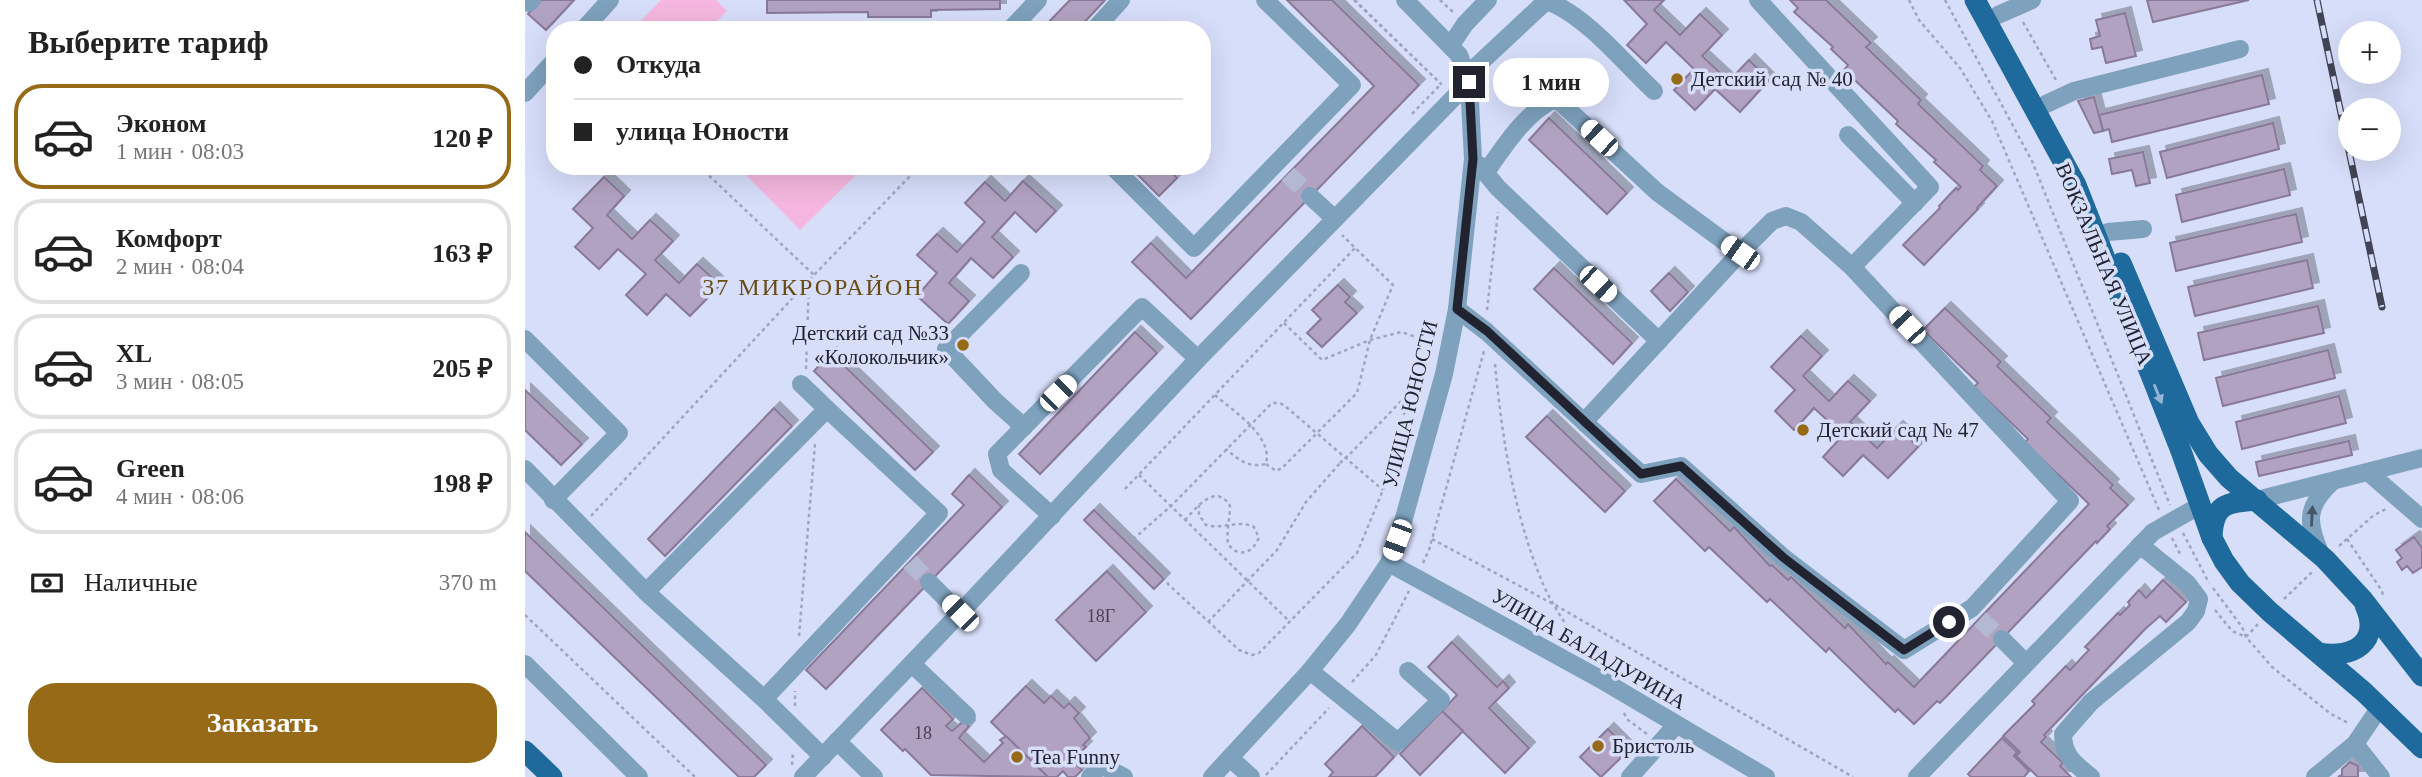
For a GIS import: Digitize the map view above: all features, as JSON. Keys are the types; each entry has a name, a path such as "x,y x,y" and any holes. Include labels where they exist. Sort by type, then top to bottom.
{"main road":[{"name":"ВОКЗАЛЬНАЯ УЛИЦА","path":"1975,0 2076,186 2181,451 2199,506 2224,561 2240,583 2270,612 2380,707 2422,748"},
{"name":"ВОКЗАЛЬНАЯ УЛИЦА","path":"2001,7 2055,100 2081,170 2189,423 2229,478 2323,559 2363,600 2422,676"},
{"path":"2212,538 2215,515 2222,508 2228,504 2257,500"},
{"path":"2319,653 2342,654 2361,648 2367,638 2369,626 2369,613 2363,600"},
{"path":"525,751 539,770"}],"street":[{"path":"591,21 610,0"},
{"path":"1018,21 1038,0"},
{"path":"1102,21 1121,0"},
{"path":"1121,175 1194,248 1282,168 1352,85 1265,0"},
{"name":"УЛИЦА ЮНОСТИ","path":"1212,777 1310,671 1348,624 1389,563 1440,387 1457,309 1473,159 1468,78 1459,55 1451,45 1405,0"},
{"path":"1451,45 1465,24 1488,0"},
{"path":"1758,0 1930,187 1852,267"},
{"path":"2001,7 2032,0"},
{"path":"797,774 823,757 1198,359 1334,225 1468,78 1543,4 1550,2 1567,10 1654,91"},
{"path":"2055,100 2074,91 2241,50"},
{"path":"525,93 546,70"},
{"path":"1486,172 1511,138 1542,105 1553,100 1560,102 1657,192 1740,253"},
{"path":"1442,108 1460,115 1472,126"},
{"path":"1848,135 1915,203"},
{"path":"1473,159 1498,188 1659,341"},
{"path":"1310,196 1334,225"},
{"path":"1457,309 1487,331 1584,422 1641,474 1681,466 1784,558 1904,650 1976,613 2070,501 1852,267 1801,222 1786,216 1772,221 1740,253 1584,422"},
{"path":"2108,232 2143,229"},
{"path":"1021,273 946,349 995,401 1024,427"},
{"path":"1052,516 1001,470 997,454 1143,307 1198,359"},
{"path":"525,339 619,433 554,500"},
{"path":"764,699 905,558 939,513 822,414 805,388"},
{"path":"646,592 822,414"},
{"path":"2257,500 2421,459"},
{"path":"525,469 646,592 764,699 823,757"},
{"path":"2368,472 2422,519"},
{"path":"2323,559 2314,540 2312,505 2332,482"},
{"path":"1926,774 2025,663 2153,532 2199,506"},
{"path":"2091,777 2068,758 2063,745 2063,734 2091,702 2188,622 2196,611 2199,599 2187,583 2140,545"},
{"name":"УЛИЦА БАЛАДУРИНА","path":"1389,563 1589,673 1766,777"},
{"path":"929,582 960,613"},
{"path":"2002,639 2025,663"},
{"path":"525,664 639,777"},
{"path":"912,664 967,716"},
{"path":"1310,671 1398,742 1441,700 1408,671"},
{"path":"2315,777 2359,737 2380,707"},
{"path":"1637,775 1676,725"},
{"path":"2359,737 2381,777"},
{"path":"837,741 874,777"},
{"path":"1230,758 1251,777"},
{"path":"1090,777 1101,765 1124,777"}],"path":[{"path":"1355,0 1441,84"},
{"path":"1909,0 1919,20 1960,68 1992,121 2171,522 2210,584 2242,627 2246,637 2272,667 2359,737"},
{"path":"1945,0 2032,160 2171,522 2183,561"},
{"path":"2001,7 2055,100"},
{"path":"708,175 814,275"},
{"path":"582,526 809,280 911,175"},
{"path":"1226,449 1244,463 1257,466 1266,464 1276,471 1357,393 1370,340 1393,285 1334,225"},
{"path":"1125,489 1355,248"},
{"path":"805,388 809,280"},
{"path":"1284,323 1322,360 1370,340 1401,332 1419,338 1410,392 1383,491 1357,553 1259,653 1252,655 1239,650 1208,622 1168,584 1163,574 1130,542 1171,506 1272,403 1280,402 1383,491"},
{"path":"1208,622 1277,550 1306,502 1340,463 1410,392"},
{"path":"1215,395 1264,442 1268,456 1266,464"},
{"path":"797,774 794,729 797,664 822,414"},
{"path":"1138,475 1290,621"},
{"path":"1185,520 1199,505 1210,497 1217,496 1227,501 1230,511 1228,524 1227,539 1232,548 1242,553 1253,548 1259,538 1254,527 1243,523 1228,524 1216,527 1206,525 1199,515 1199,505"},
{"path":"2279,604 2323,559 2374,515 2401,500"},
{"path":"1432,539 1555,606 1853,777"},
{"path":"2209,603 2232,631 2246,637"},
{"path":"525,615 695,777"},
{"path":"2246,637 2262,621"}],"shaded area":[{"path":"661,0 716,0 727,11 717,21 641,21"},
{"path":"746,175 855,176 800,230"}],"building":[{"path":"541,0 574,0 554,21 546,21 546,30 528,14"},
{"path":"767,0 1000,0 1000,9 931,10 931,17 868,17 868,12 767,13"},
{"path":"1070,0 1105,0 1085,21 1050,21"},
{"path":"1287,0 1332,0 1419,85 1191,319 1132,262 1151,243 1186,278 1374,86"},
{"path":"1624,0 1664,0 1654,10 1680,35 1700,14 1722,35 1702,56 1729,81 1749,60 1769,80 1740,112 1715,89 1695,110 1674,90 1694,69 1666,42 1646,63 1627,45 1647,24"},
{"path":"1790,0 1826,0 1871,43 1866,47 1921,100 1918,104 1983,166 1980,170 1997,186 1924,265 1903,245 1956,188 1958,190 1961,187 1896,124 1898,121 1844,70 1848,65 1831,49 1833,47 1794,12 1798,8"},
{"path":"2147,0 2249,0 2153,22"},
{"path":"2125,13 2136,56 2106,63 2102,47 2092,49 2090,39 2100,36 2096,20"},
{"path":"2262,75 2269,104 2112,142 2109,129 2103,131 2099,115"},
{"path":"1534,89 1541,94 1529,108 1523,103"},
{"path":"2094,97 2103,131 2094,133 2078,101"},
{"path":"1549,118 1627,193 1607,214 1529,140"},
{"path":"2273,123 2279,149 2167,178 2160,152"},
{"path":"2143,152 2150,183 2136,186 2132,170 2112,174 2109,159"},
{"path":"2284,169 2290,195 2182,222 2176,195"},
{"path":"1138,175 1174,175 1177,178 1159,196"},
{"path":"604,177 624,196 607,215 632,239 650,220 673,241 655,260 679,283 697,264 720,285 690,316 666,294 647,315 626,295 646,274 618,249 599,269 575,247 593,228 573,209"},
{"path":"1023,181 1056,211 1036,232 1015,212 992,237 1013,257 993,278 971,258 949,283 969,301 948,324 917,296 937,273 917,255 937,234 957,252 985,222 965,203 985,182 1005,201"},
{"path":"2296,214 2302,242 2176,271 2170,243"},
{"path":"2307,260 2313,288 2195,316 2188,287"},
{"path":"1554,268 1632,343 1613,364 1534,289"},
{"path":"1669,273 1688,292 1670,311 1651,291"},
{"path":"1338,285 1350,297 1345,302 1357,313 1322,347 1307,333 1321,319 1312,310"},
{"path":"2318,306 2324,333 2204,360 2198,333"},
{"path":"1945,308 2001,362 1997,366 2051,418 2047,422 2113,485 2110,488 2128,505 2107,526 2110,529 2097,543 2096,541 1940,703 1937,701 1914,724 1898,709 1895,712 1829,648 1826,652 1770,599 1767,602 1709,547 1705,551 1654,501 1676,479 1730,531 1734,527 1770,566 1788,580 1791,577 1845,628 1848,624 1886,664 1888,662 1914,687 2089,504 2025,443 2028,439 1974,387 1978,383 1923,330"},
{"path":"1135,332 1157,353 1040,474 1019,454"},
{"path":"1801,336 1822,356 1803,376 1829,401 1848,381 1870,401 1850,422 1877,448 1897,427 1918,447 1888,478 1863,455 1843,476 1823,457 1843,435 1814,408 1794,430 1775,411 1795,390 1771,367"},
{"path":"2328,350 2335,378 2223,406 2216,378"},
{"path":"831,353 933,452 915,470 814,371"},
{"path":"525,390 582,444 561,465 525,430"},
{"path":"2339,396 2346,423 2242,449 2236,422"},
{"path":"774,408 792,426 665,556 648,539"},
{"path":"1547,416 1625,491 1605,512 1526,437"},
{"path":"2349,441 2352,455 2259,476 2256,462"},
{"path":"969,475 1002,507 826,689 806,670 964,505 952,494"},
{"path":"1094,510 1164,579 1154,589 1084,520"},
{"path":"525,532 766,765 754,777 739,777 525,571"},
{"path":"2414,537 2422,548 2422,567 2413,573 2407,566 2402,570 2397,562 2402,558 2396,550"},
{"path":"1107,571 1146,612 1096,661 1056,620"},
{"path":"2163,580 2186,602 2166,622 2160,616 2145,629 2044,735 2046,737 2041,742 2063,763 2060,766 2071,777 2038,777 2016,756 2020,752 2003,736 2035,704 2032,701 2066,666 2070,670 2089,650 2085,647 2118,613 2120,615 2130,605 2128,602 2139,590 2146,598"},
{"path":"1452,642 1497,687 1503,681 1509,688 1489,708 1529,748 1505,773 1442,711 1457,695 1428,667"},
{"path":"1026,686 1044,703 1051,696 1064,708 1069,703 1079,713 1074,718 1090,738 1083,745 1086,747 1072,761 1082,770 1075,777 1068,777 1063,771 1057,777 1048,777 991,722"},
{"path":"922,688 953,719 946,726 952,731 964,721 969,726 959,738 984,762 1003,743 1000,740 1006,736 1048,777 931,775 881,730"},
{"path":"1442,711 1463,731 1420,775 1400,754"},
{"path":"1362,726 1394,757 1375,777 1329,777 1333,772 1325,764"},
{"path":"1608,729 1629,750 1601,777 1580,757"},
{"path":"2002,738 2017,752 2014,756 2029,771 2024,777 1971,777 1968,774"},
{"path":"2350,762 2358,766 2358,777 2338,777 2342,775 2342,769"}],"tunnel":[{"path":"1288,174 1310,196"},
{"path":"910,562 929,582"},
{"path":"1980,619 2002,639"}],"railway":[{"path":"2317,0 2382,307"}],"place":[{"name":"Детский сад № 40","path":"1677,79"},
{"name":"Детский сад №33 «Колокольчик»","path":"963,345"},
{"name":"Детский сад № 47","path":"1803,430"},
{"name":"Бристоль","path":"1598,746"},
{"name":"Tea Funny","path":"1017,757"}],"district":[{"name":"37 МИКРОРАЙОН","path":"813,287"}],"route":[{"path":"1469,82 1473,159 1457,309 1487,331 1641,474 1681,466 1784,558 1904,650 1949,622"}]}
